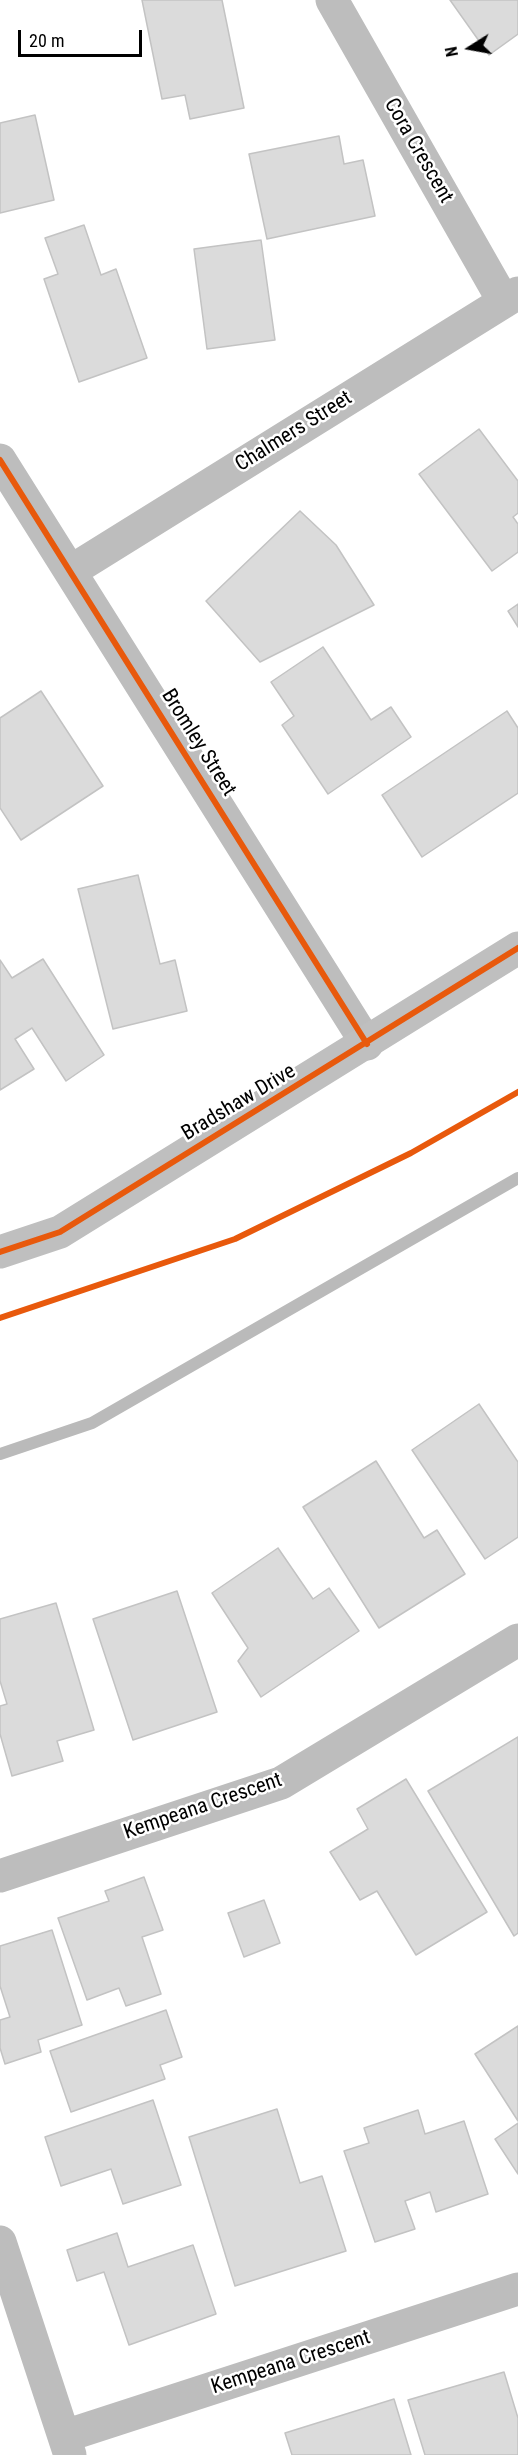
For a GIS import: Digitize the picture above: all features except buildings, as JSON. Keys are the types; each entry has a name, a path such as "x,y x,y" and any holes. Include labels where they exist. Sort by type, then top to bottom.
{"street":[{"name":"Cora Crescent","path":"332,0 511,297"},
{"name":"Chalmers Street","path":"71,571 511,297"},
{"name":"Bromley Street","path":"0,460 367,1044"},
{"name":"Bradshaw Drive","path":"0,1252 60,1233 518,948"},
{"name":"Kempeana Crescent","path":"0,1876 281,1783 518,1640"},
{"name":"Kempeana Crescent","path":"0,2242 68,2446 518,2289"}],"waterway":[{"path":"0,1454 92,1423 518,1178"}],"cycle path":[{"path":"0,460 367,1044"},
{"path":"0,1252 60,1232 518,948"},
{"path":"0,1318 235,1239 411,1153 518,1092"}]}
